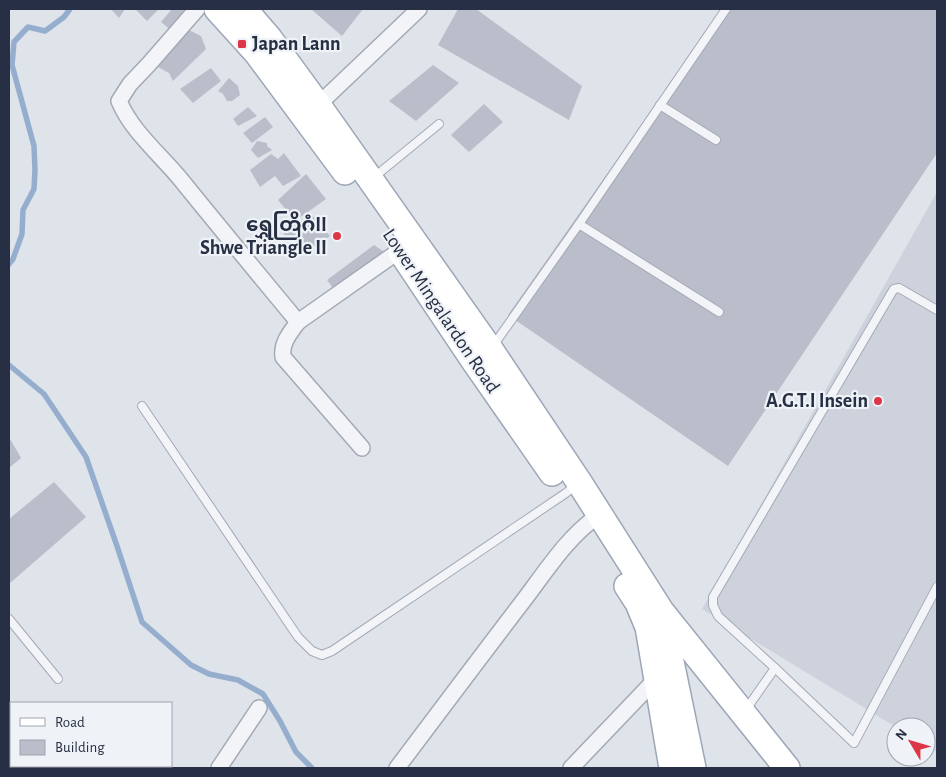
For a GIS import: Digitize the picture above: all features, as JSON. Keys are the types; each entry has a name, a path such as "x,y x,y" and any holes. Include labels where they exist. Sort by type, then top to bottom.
{"main road":[{"name":"Lower Mingalardon Road","path":"217,9 256,52 359,191 407,246"},
{"name":"Lower Mingalardon Road","path":"244,9 269,38 371,179 407,246 573,488 649,607 744,713 787,768"},
{"path":"649,607 648,627 672,768"},
{"path":"649,607 692,768"}],"street":[{"path":"197,9 130,84 119,101 126,116 298,322"},
{"path":"318,105 419,9"},
{"path":"362,448 282,357 282,349 284,342 298,322 407,246"},
{"path":"397,768 471,667 558,556 593,519"},
{"path":"570,768 656,679"},
{"path":"219,768 259,708"}],"lane":[{"path":"482,355 579,224 726,9"},
{"path":"660,106 716,140"},
{"path":"371,179 439,124"},
{"path":"579,224 719,312"},
{"path":"937,310 899,288 894,289 713,597 712,605 718,616 854,743 937,588"},
{"path":"142,406 298,637 312,651 322,656 573,488"},
{"path":"9,619 58,680"},
{"path":"744,713 775,668"}],"shaded area":[{"name":"A.G.T.I Insein","path":"937,192 937,752 936,717 886,717 886,721 702,609"}],"building":[{"path":"111,9 125,9 119,18"},
{"path":"135,9 159,9 147,21"},
{"path":"172,9 182,9 189,15 174,33 161,22"},
{"path":"311,9 363,9 342,36"},
{"path":"458,9 476,9 582,86 569,120 438,45"},
{"path":"723,9 937,9 937,153 728,466 508,315"},
{"path":"189,30 201,36 206,49 173,81 169,73 158,67"},
{"path":"433,65 459,83 416,121 389,101"},
{"path":"211,68 221,81 193,103 180,89"},
{"path":"229,78 238,86 240,95 232,101 227,101 223,94 218,91"},
{"path":"484,104 503,122 469,152 451,135"},
{"path":"248,107 257,116 238,126 233,119"},
{"path":"265,117 273,127 252,143 243,133"},
{"path":"257,141 267,143 267,146 272,150 258,158 251,150"},
{"path":"284,153 301,176 283,186 275,176 260,187 250,170 271,154 278,159"},
{"path":"306,174 326,199 295,221 278,200"},
{"path":"311,214 330,236 300,255 283,233"},
{"path":"374,245 383,251 385,259 336,292 327,280"},
{"path":"9,437 21,458 9,468"},
{"path":"54,482 86,517 10,583 9,519"}],"waterway":[{"path":"9,264 13,259 22,234 23,210 34,189 35,170 34,146 12,65 14,42 28,27 45,31 64,17 70,9"},
{"path":"9,365 44,394 86,457 142,622 191,665 209,674 238,680 263,694 296,752 312,768"}],"place":[{"name":"Japan Lann","path":"242,44"},
{"name":"ရွှေတြိဂံII Shwe Triangle II","path":"337,236"},
{"name":"A.G.T.I Insein","path":"878,401"}]}
